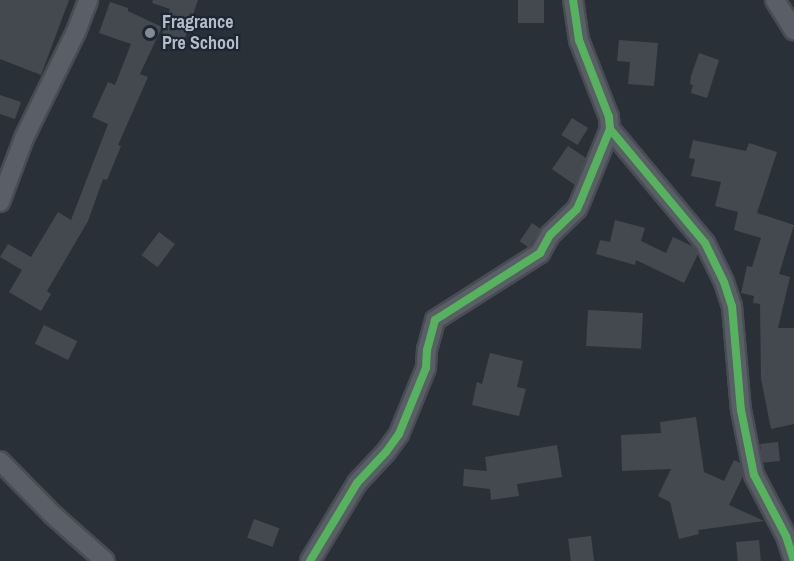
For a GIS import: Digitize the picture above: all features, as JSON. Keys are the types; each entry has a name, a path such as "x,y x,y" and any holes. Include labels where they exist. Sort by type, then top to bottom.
{"street":[{"path":"0,202 24,138 76,32 88,0"},
{"path":"310,561 351,492 399,434 426,368 426,350 435,320 540,254 561,222 577,209 610,129 609,117 579,40 573,0"},
{"path":"775,0 794,30"},
{"path":"610,129 705,243 724,282 732,306 741,410 754,475 786,536 794,560"},
{"path":"0,460 53,515 105,561"}],"building":[{"path":"0,0 69,0 41,75 0,59"},
{"path":"153,0 198,0 183,44 161,38 170,9 152,3"},
{"path":"518,0 544,0 544,23 518,23"},
{"path":"110,2 128,8 128,11 162,27 140,74 148,77 118,145 121,146 107,180 103,179 88,221 47,291 51,294 41,311 9,292 22,270 0,257 8,244 31,257 58,212 71,220 108,124 92,117 108,82 115,85 131,44 99,33"},
{"path":"619,40 658,43 654,86 628,84 630,62 617,61"},
{"path":"699,53 719,60 707,98 691,93 693,85 690,84 691,76"},
{"path":"0,95 21,102 15,119 0,114"},
{"path":"572,118 588,128 578,145 561,135"},
{"path":"693,140 746,151 749,143 777,152 757,213 794,225 779,274 790,277 778,328 794,328 794,424 771,429 761,379 760,304 753,303 754,296 741,293 747,266 752,267 761,238 734,230 738,212 715,206 721,182 691,176 695,159 689,158"},
{"path":"568,146 586,158 575,185 552,169"},
{"path":"615,220 645,228 641,241 666,253 673,237 694,247 698,254 684,283 636,260 635,265 596,254 600,240 610,242"},
{"path":"532,223 541,229 529,247 520,241"},
{"path":"159,232 175,244 158,267 142,255"},
{"path":"588,310 643,313 641,349 586,346"},
{"path":"44,325 77,341 68,360 35,344"},
{"path":"490,353 523,361 517,387 526,389 519,416 472,405 477,382 482,384"},
{"path":"696,417 704,472 724,481 734,460 740,463 743,476 729,505 764,521 698,530 699,534 679,539 670,502 658,496 671,469 622,471 621,435 661,433 660,422"},
{"path":"778,442 780,461 762,463 760,444"},
{"path":"557,445 562,477 517,484 519,496 491,500 490,489 463,486 464,469 487,471 485,457"},
{"path":"254,519 279,528 273,547 247,538"},
{"path":"591,536 594,561 571,561 568,539"},
{"path":"759,540 761,561 738,561 736,542"}],"cycle path":[{"path":"310,561 357,483 386,452 399,434 426,368 427,350 435,320 540,253 550,235 577,209 610,129 609,117 579,40 573,0"},
{"path":"610,129 705,243 724,282 732,306 741,410 754,475 786,536 794,560"}],"place":[{"name":"Fragrance Pre School","path":"150,33"}]}
